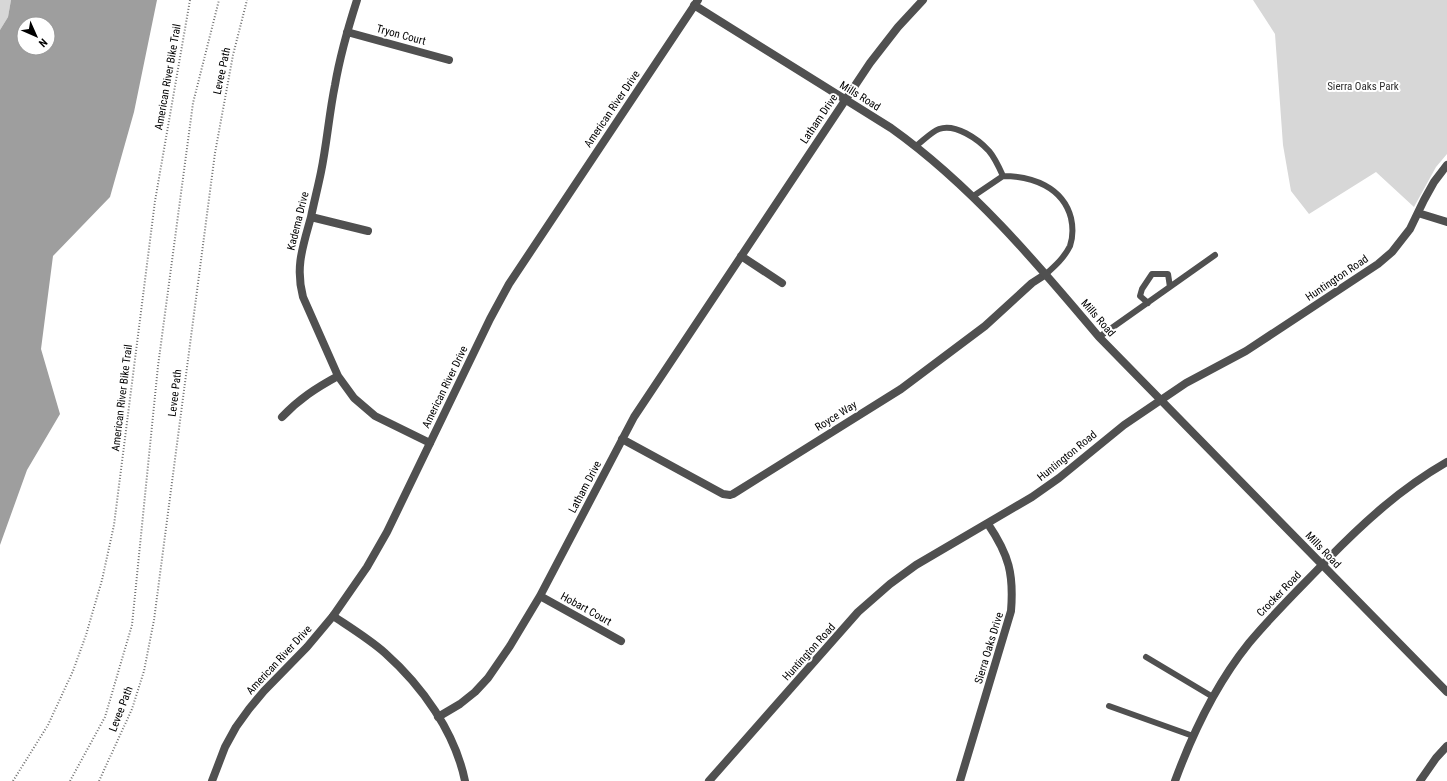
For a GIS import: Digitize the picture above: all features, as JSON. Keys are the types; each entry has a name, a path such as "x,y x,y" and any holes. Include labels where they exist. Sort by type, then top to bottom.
{"street":[{"name":"Kadema Drive","path":"357,0 347,32 335,83 321,171 299,262 301,288 303,297 338,376 354,398 375,416 430,443"},
{"name":"Latham Drive","path":"438,717 460,704 475,692 488,678 510,646 540,596 634,417 874,57 898,27 923,0"},
{"name":"Mills Road","path":"696,3 891,128 916,146 972,196 1046,274 1099,337 1447,692"},
{"name":"American River Drive","path":"212,781 225,747 236,727 249,709 307,647 333,616 367,567 387,532 492,315 509,284 696,3"},
{"name":"Tryon Court","path":"347,32 449,60"},
{"name":"Huntington Road","path":"709,781 858,612 890,584 916,565 1032,497 1059,478 1124,425 1186,382 1246,351 1378,264 1399,245 1410,229 1434,182 1447,165"},
{"path":"1418,213 1447,222"},
{"path":"311,217 368,231"},
{"path":"741,256 782,283"},
{"name":"Royce Way","path":"622,439 723,494 733,494 900,389 985,326 1032,283 1046,274"},
{"path":"282,417 310,392 338,376"},
{"name":"Crocker Road","path":"1175,781 1193,736 1213,697 1230,670 1269,620 1363,523 1412,484 1447,462"},
{"name":"Sierra Oaks Drive","path":"960,781 1011,611 1013,592 1009,565 1003,547 988,524"},
{"name":"Hobart Court","path":"540,596 621,640"},
{"path":"333,616 361,634 386,654 421,692 438,717 453,744 460,761 465,781"},
{"path":"1420,781 1436,758 1447,746"}],"lane":[{"path":"916,146 938,130 951,128 957,130 974,139 988,151 999,167 1003,176"},
{"path":"972,196 1003,176 1030,178 1051,189 1066,205 1072,226 1072,236 1070,246 1058,264 1046,274"},
{"path":"1099,337 1215,255"},
{"path":"1148,302 1140,296 1142,289 1152,274 1168,274 1170,287"},
{"path":"1146,657 1213,697"},
{"path":"1109,706 1193,736"}],"path":[{"name":"American River Bike Trail","path":"13,781 48,725 74,670 102,580 114,525 155,201 190,0"},
{"path":"70,781 105,717 132,626 158,366 192,111 219,0"},
{"name":"Levee Path","path":"99,781 132,709 144,671 154,620 215,153 233,54 247,0"}],"green space":[{"path":"0,0 11,0 8,17 0,30"},
{"name":"Sierra Oaks Park","path":"1253,0 1447,0 1447,154 1436,167 1414,207 1376,172 1309,214 1291,191 1283,145 1275,34"}],"shaded area":[{"path":"11,0 157,0 134,112 110,197 53,256 41,349 60,414 27,470 0,545 0,30 8,17"}]}
